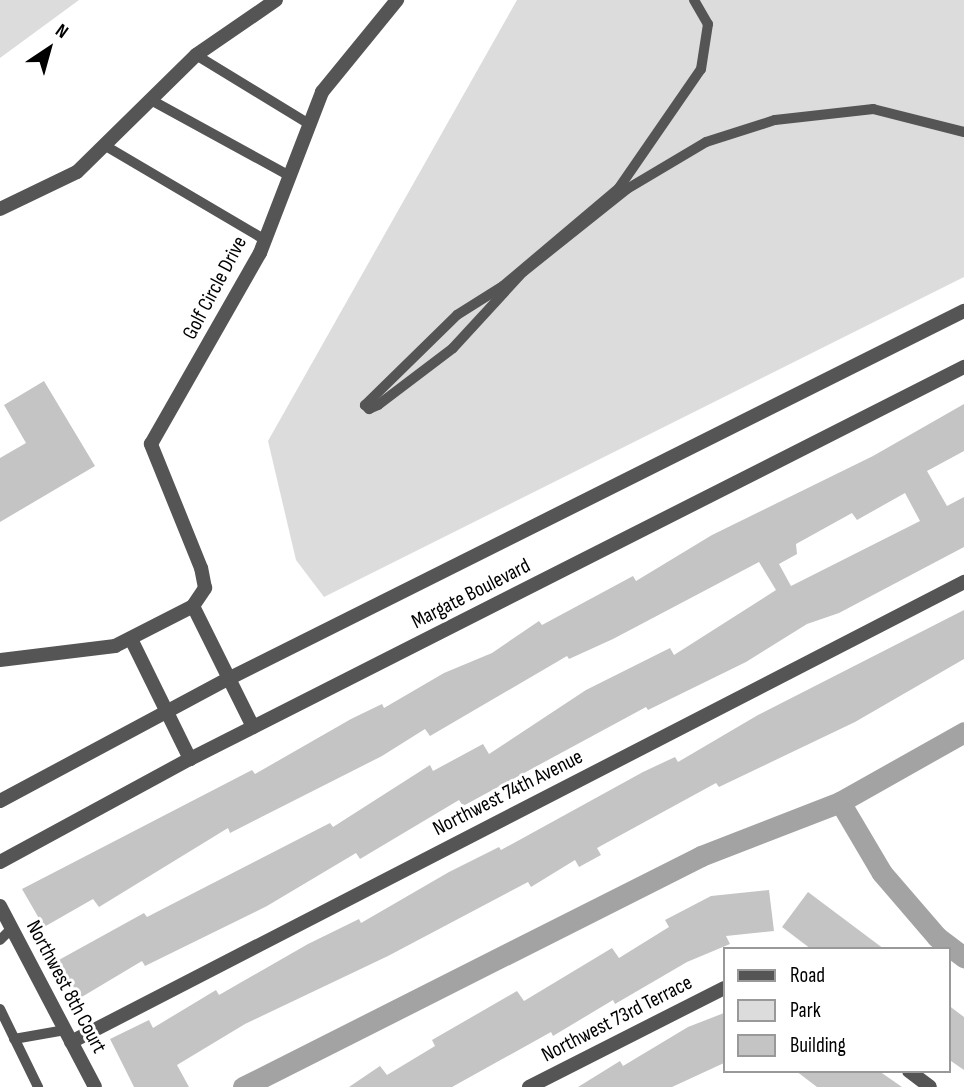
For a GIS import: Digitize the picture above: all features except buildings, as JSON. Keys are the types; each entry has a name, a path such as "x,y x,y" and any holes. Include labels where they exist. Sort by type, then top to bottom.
{"street":[{"path":"0,209 77,172 197,55 276,0"},
{"name":"Golf Circle Drive","path":"193,607 205,588 201,568 151,444 265,240 322,92 397,0"},
{"name":"Margate Boulevard","path":"0,801 228,679 964,311"},
{"name":"Margate Boulevard","path":"0,862 190,759 964,367"},
{"name":"Northwest 74th Avenue","path":"68,1036 964,582"},
{"path":"0,660 115,646 193,607 253,727"},
{"path":"131,639 190,759"},
{"name":"Northwest 8th Court","path":"0,906 95,1087"},
{"name":"Northwest 73rd Terrace","path":"528,1087 722,989"},
{"path":"912,1073 930,1087"}],"lane":[{"path":"694,0 708,24 701,69 619,188 503,286 457,315 365,405 369,409 453,348 523,272 627,189 706,142 775,120 873,109 964,132"},
{"path":"197,55 309,124"},
{"path":"151,100 290,176"},
{"path":"104,145 265,240"},
{"path":"0,940 12,928"},
{"path":"0,1009 37,1087"},
{"path":"15,1039 68,1036"}],"green space":[{"path":"0,0 79,0 0,58"},
{"path":"517,0 964,0 964,277 324,597 296,560 268,441"}],"waterway":[{"path":"243,1087 701,856 840,802 964,732"},
{"path":"840,802 882,873 937,937 964,957"}]}
